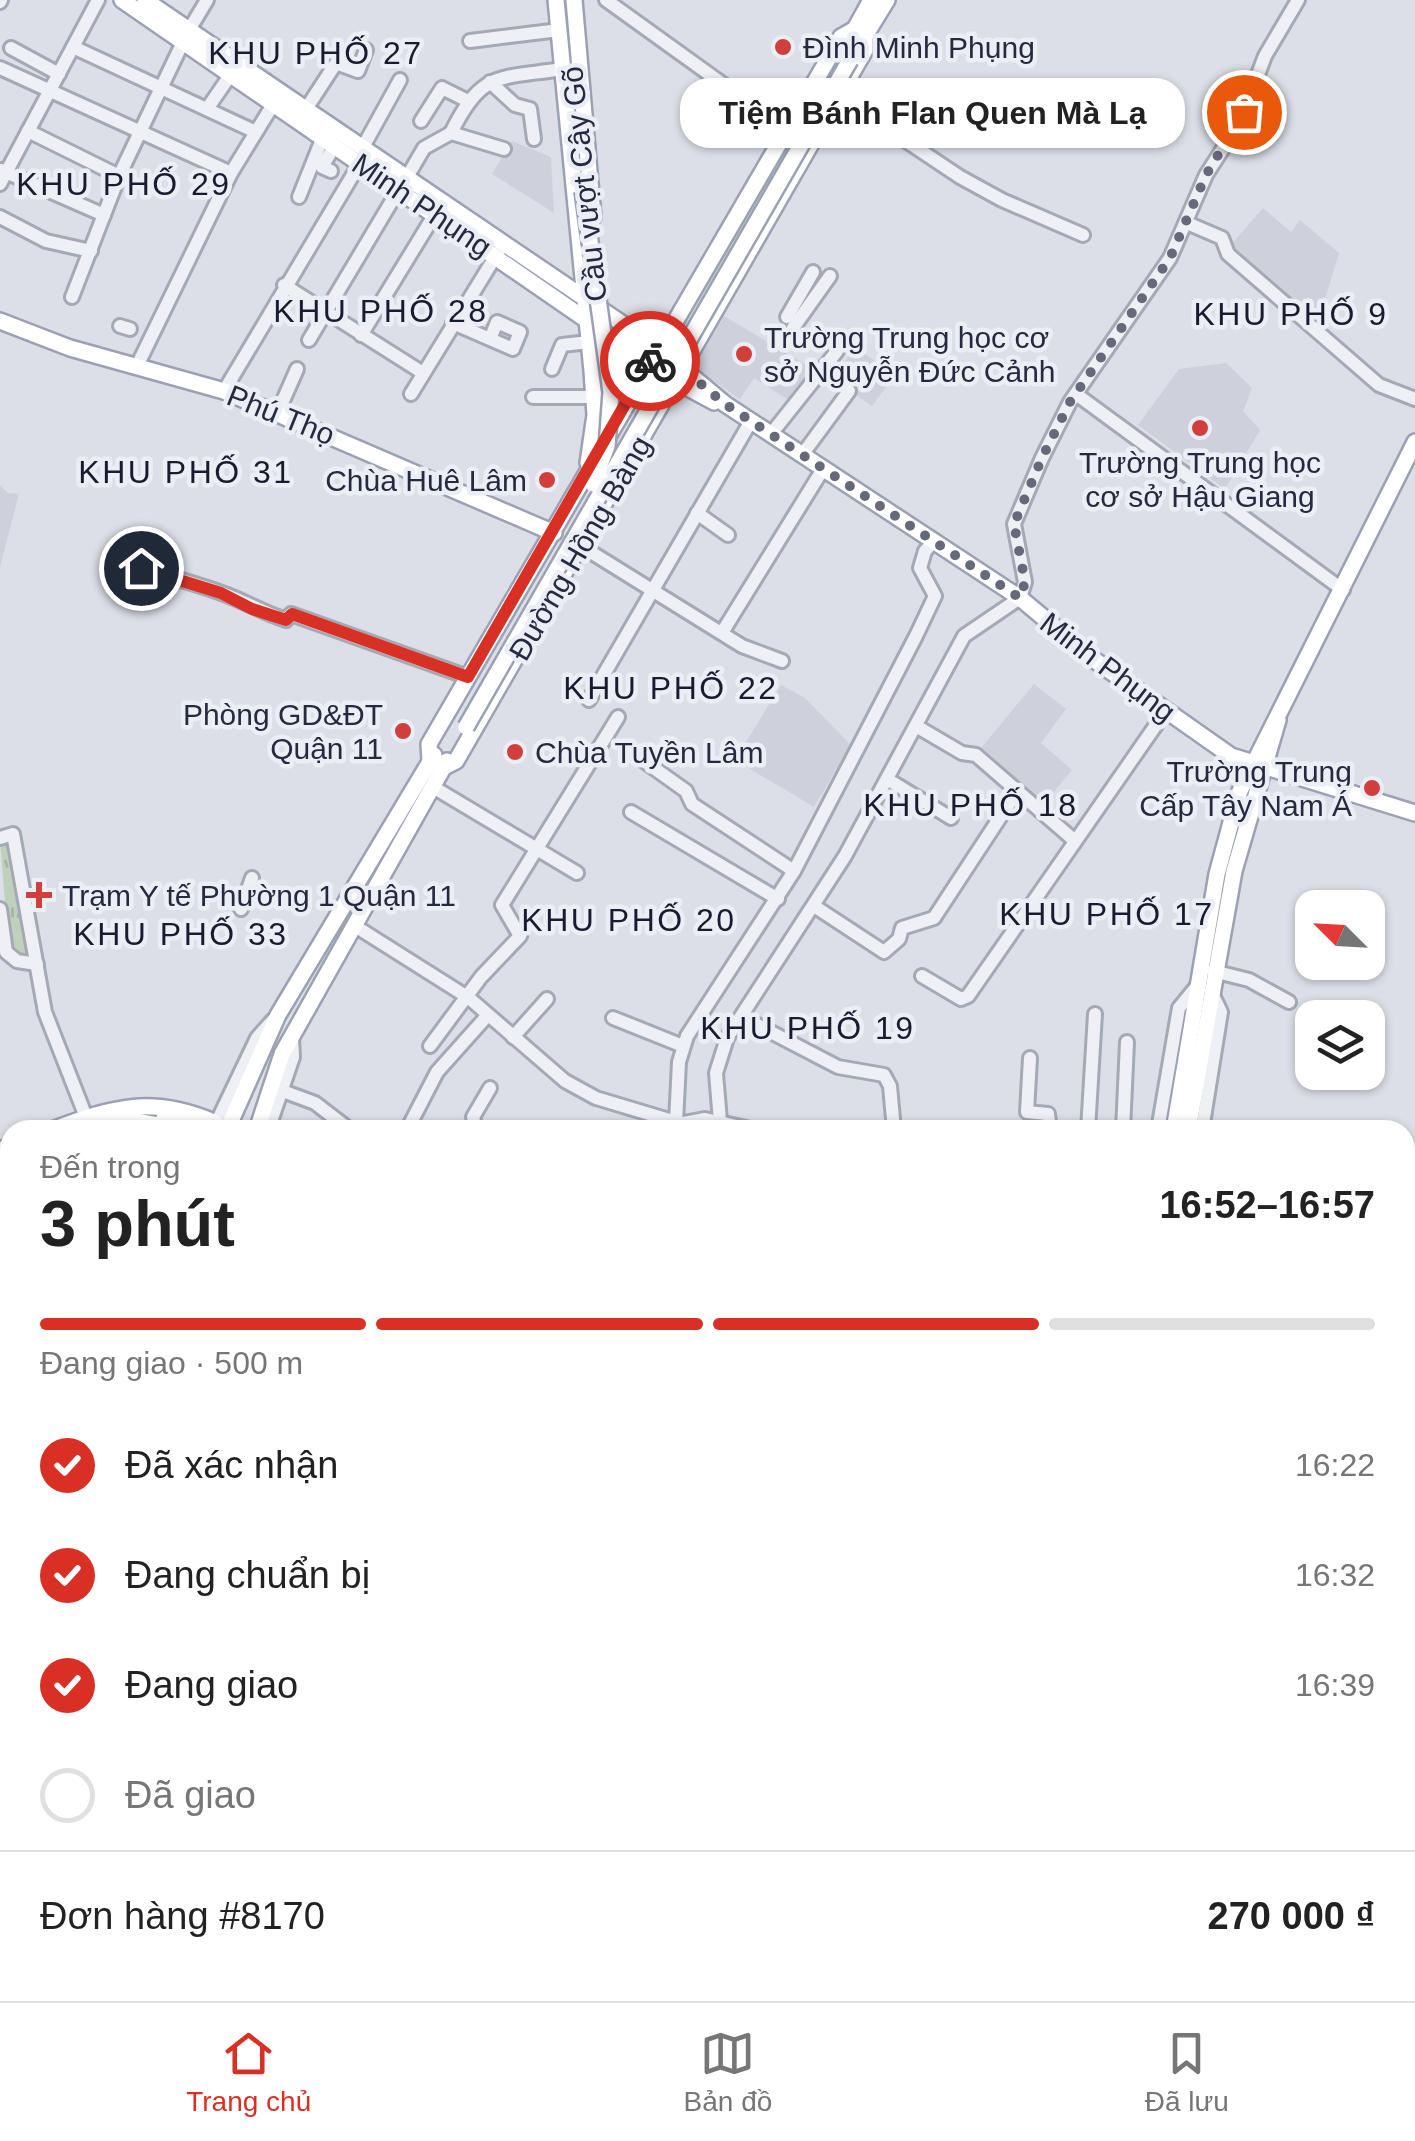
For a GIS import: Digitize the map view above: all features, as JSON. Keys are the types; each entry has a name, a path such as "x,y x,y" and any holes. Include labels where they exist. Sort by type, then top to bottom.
{"main road":[{"name":"Minh Phụng","path":"122,0 186,36 278,98 329,141 361,155"},
{"path":"560,0 562,69 594,397 587,485"},
{"name":"Cầu vượt Cây Gõ","path":"460,724 607,446 611,392 588,249 560,0"},
{"path":"574,0 602,284 609,314"},
{"name":"Đường Hồng Bàng","path":"220,1120 278,1015 437,764 456,761 581,546 865,50 860,32 871,0"},
{"name":"Đường Hồng Bàng","path":"260,1120 282,1054 432,787 437,764 429,744 554,532 587,485 686,290 788,131 842,37 860,32 887,0"},
{"name":"Minh Phụng","path":"154,2 231,74 306,109 361,155 500,249 567,306 649,363 679,374 1020,598 1165,712 1257,767 1415,813"},
{"name":"Cầu vượt Cây Gõ","path":"437,764 860,32"},
{"name":"Cầu vượt Cây Gõ","path":"587,485 846,58"},
{"name":"Minh Phụng","path":"403,183 436,214 549,273 609,314 658,348 679,374"},
{"path":"549,273 565,266 578,252"},
{"path":"567,306 602,284"},
{"name":"Phú Thọ","path":"0,321 56,344 224,391 554,532"},
{"path":"609,436 623,436 635,451"},
{"path":"1176,1120 1207,981 1228,826 1415,442"},
{"path":"1189,1120 1198,1026"},
{"path":"97,1120 141,1105 195,1120"},
{"path":"102,1120 132,1113 178,1120"},
{"path":"114,1117 130,1120"}],"street":[{"path":"98,0 2,175 104,214"},
{"path":"72,297 158,86 207,0"},
{"path":"606,0 788,131"},
{"path":"720,1120 716,1089 722,1049 814,906 964,636 1020,598 1025,582 1016,549 1016,517 1076,394 1162,272 1206,175 1240,122 1265,56 1298,0"},
{"path":"470,41 559,30"},
{"path":"11,48 58,74"},
{"path":"73,48 256,132"},
{"path":"306,109 336,64 358,71 366,50"},
{"path":"0,68 141,128 231,173"},
{"path":"308,340 424,148 438,144 451,133 474,91 490,82 562,69"},
{"path":"207,109 231,74"},
{"path":"224,391 400,80"},
{"path":"490,82 515,105 530,109 534,139"},
{"path":"421,121 442,88 468,101"},
{"path":"838,96 960,177 1002,200 1084,235"},
{"path":"137,366 231,173 278,98"},
{"path":"28,132 119,176"},
{"path":"451,133 504,149"},
{"path":"329,141 322,166 331,171"},
{"path":"299,197 329,141"},
{"path":"361,334 436,214"},
{"path":"0,217 46,241 90,250"},
{"path":"1187,223 1222,238 1228,254 1379,384 1415,399"},
{"path":"411,394 500,249"},
{"path":"813,272 790,323 830,276"},
{"path":"284,285 422,374"},
{"path":"453,323 490,339"},
{"path":"552,369 562,345 589,342"},
{"path":"771,434 836,351"},
{"path":"278,412 297,369"},
{"path":"802,455 849,392"},
{"path":"1076,394 1343,590"},
{"path":"533,397 594,397"},
{"path":"590,700 751,422"},
{"path":"723,631 822,468"},
{"path":"697,514 728,535"},
{"path":"676,1120 683,1046 696,1016 794,871 935,596 920,568 924,551 934,542"},
{"path":"581,546 742,646 782,661"},
{"path":"141,568 221,593 286,620 292,614 468,677"},
{"path":"922,976 961,999 968,996 1165,712"},
{"path":"430,1046 481,977 520,936 502,905 618,717"},
{"path":"916,726 962,753 976,755 1075,841"},
{"path":"644,761 686,791 692,804 794,871"},
{"path":"887,779 951,818"},
{"path":"432,787 577,874"},
{"path":"814,906 884,952 899,940 902,928 934,918 1016,793"},
{"path":"631,812 778,898"},
{"path":"0,838 13,834 45,1012 84,1120"},
{"path":"242,908 252,878"},
{"path":"0,908 6,952 16,961 37,964"},
{"path":"355,926 469,998 580,1090 670,1120"},
{"path":"1160,1120 1179,1008 1207,981 1249,980 1289,1002"},
{"path":"1204,1120 1221,1012 1207,981"},
{"path":"513,1037 547,998"},
{"path":"1089,1120 1095,1014"},
{"name":"Đường Hồng Bàng","path":"220,1120 257,1038 278,1015"},
{"path":"412,1120 437,1072 488,1016"},
{"path":"742,1017 846,1068 884,1075 890,1086 893,1120"},
{"path":"613,1018 683,1046"},
{"name":"Đường Hồng Bàng","path":"271,1120 292,1057 292,1036"},
{"path":"1123,1120 1127,1042"},
{"path":"1030,1058 1027,1112 1048,1114 1049,1120"},
{"path":"474,1120 490,1088"},
{"path":"280,1090 315,1103 337,1120"}],"shaded area":[{"path":"512,141 551,157 554,213 492,174"},
{"path":"1263,208 1291,232 1300,220 1339,253 1326,296 1310,317 1231,245"},
{"name":"Trường Trung học cơ sở Nguyễn Đức Cảnh","path":"724,316 813,369 790,401 754,378 740,399 694,368"},
{"path":"855,347 895,375 872,406 833,379"},
{"name":"Trường Trung học cơ sở Hậu Giang","path":"1226,363 1252,388 1243,411 1260,430 1225,489 1138,425 1179,369"},
{"path":"0,485 8,493 19,494 0,567"},
{"path":"1034,684 1066,709 1041,743 1072,770 1040,809 977,753"},
{"path":"781,685 805,698 851,745 814,807 735,760"}],"green space":[{"path":"10,839 28,961 9,950 0,841"}],"way so far":[{"path":"650,361 658,348 725,404 1020,598 1025,582 1014,531 1018,510 1070,402 1162,272 1206,175 1244,112"}],"place":[{"name":"Đình Minh Phụng","path":"783,47"},
{"name":"Tiệm Bánh Flan Quen Mà Lạ","path":"1244,112"},
{"name":"Trường Trung học cơ sở Nguyễn Đức Cảnh","path":"744,354"},
{"name":"Trường Trung học cơ sở Hậu Giang","path":"1200,428"},
{"name":"Chùa Huê Lâm","path":"547,480"},
{"name":"Phòng GD&ĐT Quận 11","path":"403,731"},
{"name":"Chùa Tuyền Lâm","path":"515,752"},
{"name":"Trường Trung Cấp Tây Nam Á","path":"1372,788"},
{"name":"Trạm Y tế Phường 1 Quận 11","path":"39,895"}],"district":[{"name":"KHU PHỐ 27","path":"316,53"},
{"name":"KHU PHỐ 29","path":"124,184"},
{"name":"KHU PHỐ 28","path":"381,311"},
{"name":"KHU PHỐ 9","path":"1291,314"},
{"name":"KHU PHỐ 31","path":"186,472"},
{"name":"KHU PHỐ 22","path":"671,688"},
{"name":"KHU PHỐ 18","path":"971,805"},
{"name":"KHU PHỐ 17","path":"1107,914"},
{"name":"KHU PHỐ 20","path":"629,920"},
{"name":"KHU PHỐ 33","path":"181,934"},
{"name":"KHU PHỐ 19","path":"808,1028"}],"route":[{"path":"141,568 244,601 252,609 286,620 292,614 468,677 650,361"}]}
